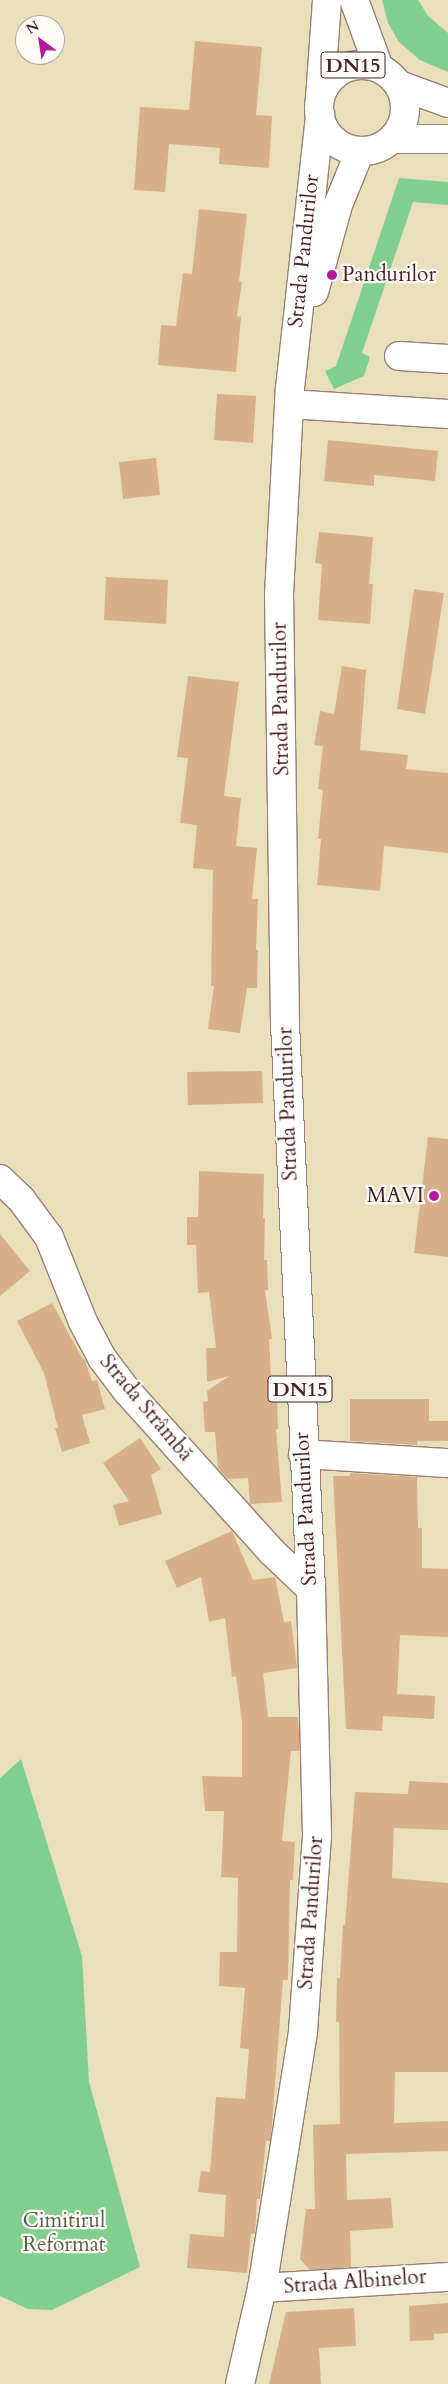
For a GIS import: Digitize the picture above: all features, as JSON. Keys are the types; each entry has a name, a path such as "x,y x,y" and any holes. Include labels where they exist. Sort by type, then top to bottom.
{"main road":[{"name":"Strada Pandurilor","path":"240,2384 262,2288 303,2031 317,1836 311,1589 303,1454 285,1024 280,635 281,532 290,396 320,108 327,0"},
{"name":"DN15","path":"354,0 389,76 405,98 406,113 401,127 392,139"},
{"name":"DN15","path":"320,108 324,89 331,78 341,70 360,65 389,76"},
{"path":"389,76 448,103"},
{"path":"320,108 324,128 334,140 346,148 360,151 372,150 392,139 448,139"},
{"name":"Strada Pandurilor","path":"290,396 325,248 348,179 360,151"},
{"path":"399,356 448,360"},
{"path":"290,396 448,414"},
{"name":"Strada Strâmbă","path":"0,1179 21,1199 49,1237 83,1322 102,1358 127,1391 271,1551 311,1589"},
{"path":"303,1454 448,1463"},
{"name":"Strada Albinelor","path":"262,2288 448,2277"}],"green space":[{"path":"382,0 418,0 428,16 448,33 448,72 420,60 399,42 388,23"},
{"path":"399,178 448,182 448,205 413,202 362,353 370,357 364,376 334,389 325,371 336,366"},
{"name":"Cimitirul Reformat","path":"21,1759 82,1956 89,2082 140,2267 52,2310 28,2309 0,2296 0,1778"}],"building":[{"path":"195,41 262,47 256,115 272,116 269,168 219,164 220,148 169,144 165,192 134,190 140,107 189,110"},
{"path":"199,209 247,214 239,281 242,282 237,316 241,317 236,372 158,365 161,325 176,326 183,273 192,274"},
{"path":"217,394 256,396 253,443 214,440"},
{"path":"328,440 438,451 435,481 374,475 374,486 324,481"},
{"path":"156,458 160,495 123,499 119,462"},
{"path":"319,532 373,537 369,584 373,584 370,624 318,620 322,564 315,563"},
{"path":"106,577 168,580 166,624 104,620"},
{"path":"414,589 444,593 425,714 397,709"},
{"path":"342,666 366,670 360,750 408,755 406,769 448,773 448,853 384,846 380,891 317,885 321,839 318,839 323,790 318,789 323,746 314,745 320,711 334,714"},
{"path":"188,676 239,682 224,796 241,798 236,846 257,848 252,899 258,899 257,988 247,988 240,1033 208,1029 214,986 211,986 213,870 193,868 197,825 180,823 188,758 177,757"},
{"path":"262,1071 263,1103 188,1105 187,1072"},
{"name":"MAVI","path":"428,1137 448,1139 448,1257 414,1253"},
{"path":"199,1171 264,1174 264,1260 267,1260 268,1290 265,1290 272,1339 269,1339 272,1398 277,1398 278,1429 276,1429 282,1502 250,1504 248,1478 228,1479 218,1468 215,1432 205,1432 203,1402 208,1401 207,1391 229,1376 207,1382 206,1348 216,1348 209,1292 198,1293 196,1245 187,1245 187,1217 198,1217"},
{"path":"0,1234 30,1271 0,1296"},
{"path":"52,1303 82,1358 85,1360 92,1381 97,1380 105,1409 82,1415 90,1443 62,1452 44,1373 17,1321"},
{"path":"350,1399 429,1399 429,1421 448,1421 448,1441 417,1441 417,1445 350,1441"},
{"path":"140,1438 161,1469 151,1475 162,1514 119,1526 113,1505 129,1501 103,1463"},
{"path":"350,1473 417,1477 418,1528 422,1528 422,1568 448,1569 448,1637 400,1635 397,1694 435,1696 434,1719 383,1716 382,1731 346,1729 333,1476 350,1476"},
{"path":"232,1531 253,1580 275,1577 284,1622 291,1621 297,1668 263,1673 268,1717 298,1717 299,1730 299,1751 291,1751 282,1841 295,1842 293,1880 290,1880 288,1980 283,1980 272,2125 270,2141 266,2141 260,2199 257,2199 255,2233 251,2234 247,2273 187,2268 190,2234 224,2237 226,2195 198,2192 201,2171 210,2172 216,2097 245,2099 249,2049 240,2048 245,1988 219,1986 220,1952 237,1952 238,1878 221,1877 224,1811 205,1811 202,1776 242,1777 242,1722 236,1676 232,1677 225,1618 209,1622 201,1577 177,1588 165,1561"},
{"path":"409,1781 448,1783 448,1830 394,1828 392,1878 448,1883 448,2072 395,2072 394,2123 448,2121 448,2151 346,2154 347,2200 391,2198 393,2228 350,2231 351,2267 310,2270 300,2259 306,2209 315,2209 313,2125 340,2124 339,2022 336,2022 337,1978 340,1978 355,1792 408,1794"},
{"path":"448,2303 448,2333 434,2334 434,2340 410,2341 409,2306"},
{"path":"354,2308 356,2346 319,2348 321,2384 269,2384 286,2312"}],"place":[{"name":"Pandurilor","path":"332,275"},
{"name":"MAVI","path":"434,1196"}]}
